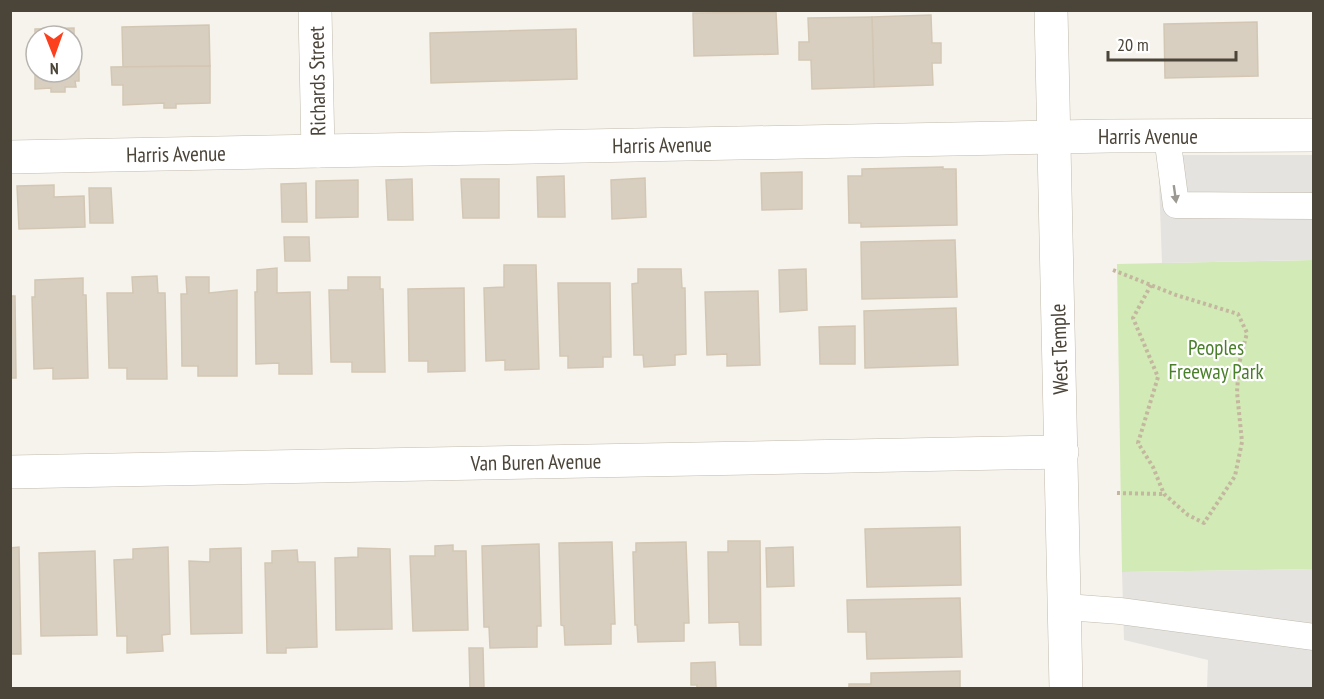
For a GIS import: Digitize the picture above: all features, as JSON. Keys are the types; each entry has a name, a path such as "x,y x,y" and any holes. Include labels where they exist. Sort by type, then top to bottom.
{"street":[{"name":"Richards Street","path":"315,10 318,151"},
{"name":"West Temple","path":"1051,10 1066,688"},
{"name":"Harris Avenue","path":"10,157 1055,137 1314,135"},
{"name":"Van Buren Avenue","path":"10,472 1062,452"}],"lane":[{"path":"1167,136 1176,205 1314,206"},
{"path":"1065,607 1120,611 1314,637"}],"path":[{"path":"1113,270 1238,314 1247,333 1239,364 1237,392 1242,442 1235,476 1204,523 1188,515 1164,494 1153,467 1138,443 1158,377 1133,318 1151,285"},
{"path":"1117,493 1164,494"}],"green space":[{"name":"Peoples Freeway Park","path":"1313,260 1313,569 1122,572 1117,264"}],"shaded area":[{"path":"1158,155 1313,155 1313,260 1162,263"},
{"path":"1313,569 1313,688 1207,688 1208,660 1124,640 1122,572"}],"building":[{"path":"776,12 778,54 694,56 693,13"},
{"path":"931,15 932,43 941,43 941,63 932,63 933,85 874,87 872,17"},
{"path":"872,17 874,87 812,89 811,60 799,60 799,42 809,42 808,18"},
{"path":"1257,22 1258,76 1165,78 1164,24"},
{"path":"209,25 210,66 123,67 122,27"},
{"path":"576,29 577,79 431,83 430,33"},
{"path":"210,66 210,103 176,104 176,108 164,108 164,103 123,105 123,85 112,85 111,67"},
{"path":"35,84 76,84 76,87 65,87 65,92 51,92 51,88 35,89"},
{"path":"943,167 943,169 956,169 957,225 861,227 861,223 849,223 848,176 862,176 862,169"},
{"path":"802,172 802,209 762,210 761,173"},
{"path":"564,176 565,217 538,217 537,177"},
{"path":"645,178 646,217 612,219 611,180"},
{"path":"412,179 413,220 388,220 386,180"},
{"path":"461,179 499,179 499,218 463,218"},
{"path":"358,180 358,217 316,218 316,181"},
{"path":"306,183 307,222 282,222 281,184"},
{"path":"54,185 54,197 84,196 85,227 19,229 17,186"},
{"path":"89,188 111,188 113,223 90,223"},
{"path":"284,237 309,237 310,261 285,261"},
{"path":"955,240 957,297 862,299 861,242"},
{"path":"504,265 536,265 539,369 505,370 505,360 486,361 484,288 504,287"},
{"path":"277,268 277,293 310,292 312,374 279,374 279,363 256,364 257,270"},
{"path":"638,269 681,269 682,288 685,288 686,354 675,355 675,365 644,367 643,355 634,355 632,284 638,283"},
{"path":"806,269 807,310 780,312 779,270"},
{"path":"157,276 158,293 165,293 167,379 127,379 127,368 109,368 107,293 133,293 132,277"},
{"path":"186,277 209,277 209,293 237,290 237,376 198,376 198,366 182,366 181,294 187,294"},
{"path":"348,277 380,277 380,289 383,289 385,372 352,372 352,362 331,362 329,290 348,290"},
{"path":"83,278 83,295 86,295 88,378 53,379 53,368 34,369 32,297 35,297 35,280"},
{"path":"558,283 610,283 611,357 603,357 603,367 568,368 568,356 560,356"},
{"path":"464,288 465,371 428,372 428,361 409,361 408,289"},
{"path":"758,291 760,365 727,366 727,354 707,355 705,292"},
{"path":"10,296 15,296 16,378 10,378"},
{"path":"956,308 958,365 865,368 864,311"},
{"path":"855,326 855,364 820,364 819,327"},
{"path":"960,527 961,585 867,587 865,529"},
{"path":"728,541 760,541 761,645 740,645 739,622 709,623 708,552 728,552"},
{"path":"612,542 615,624 611,624 611,644 565,645 564,626 561,625 559,543"},
{"path":"686,542 689,623 684,623 684,641 638,642 637,625 635,625 633,552 636,552 636,543"},
{"path":"539,544 541,626 537,626 537,647 490,648 489,627 484,627 482,546"},
{"path":"453,545 453,551 466,551 468,630 413,631 410,556 435,556 435,546"},
{"path":"19,547 21,654 10,654 10,548"},
{"path":"168,547 170,634 162,635 163,651 127,653 127,636 117,636 114,560 133,559 133,549"},
{"path":"793,547 794,586 767,587 766,548"},
{"path":"241,548 242,633 191,634 189,561 210,562 210,549"},
{"path":"358,548 390,549 392,629 336,630 335,558 358,557"},
{"path":"297,550 298,562 315,562 317,647 286,648 286,653 267,653 265,563 272,563 272,551"},
{"path":"95,551 97,635 41,636 39,553"},
{"path":"960,598 962,657 867,659 866,632 848,632 847,600"},
{"path":"469,648 483,648 484,688 470,688"},
{"path":"715,662 716,688 697,688 697,685 691,685 691,663"},
{"path":"960,671 960,688 849,688 849,684 871,684 871,673"}]}
